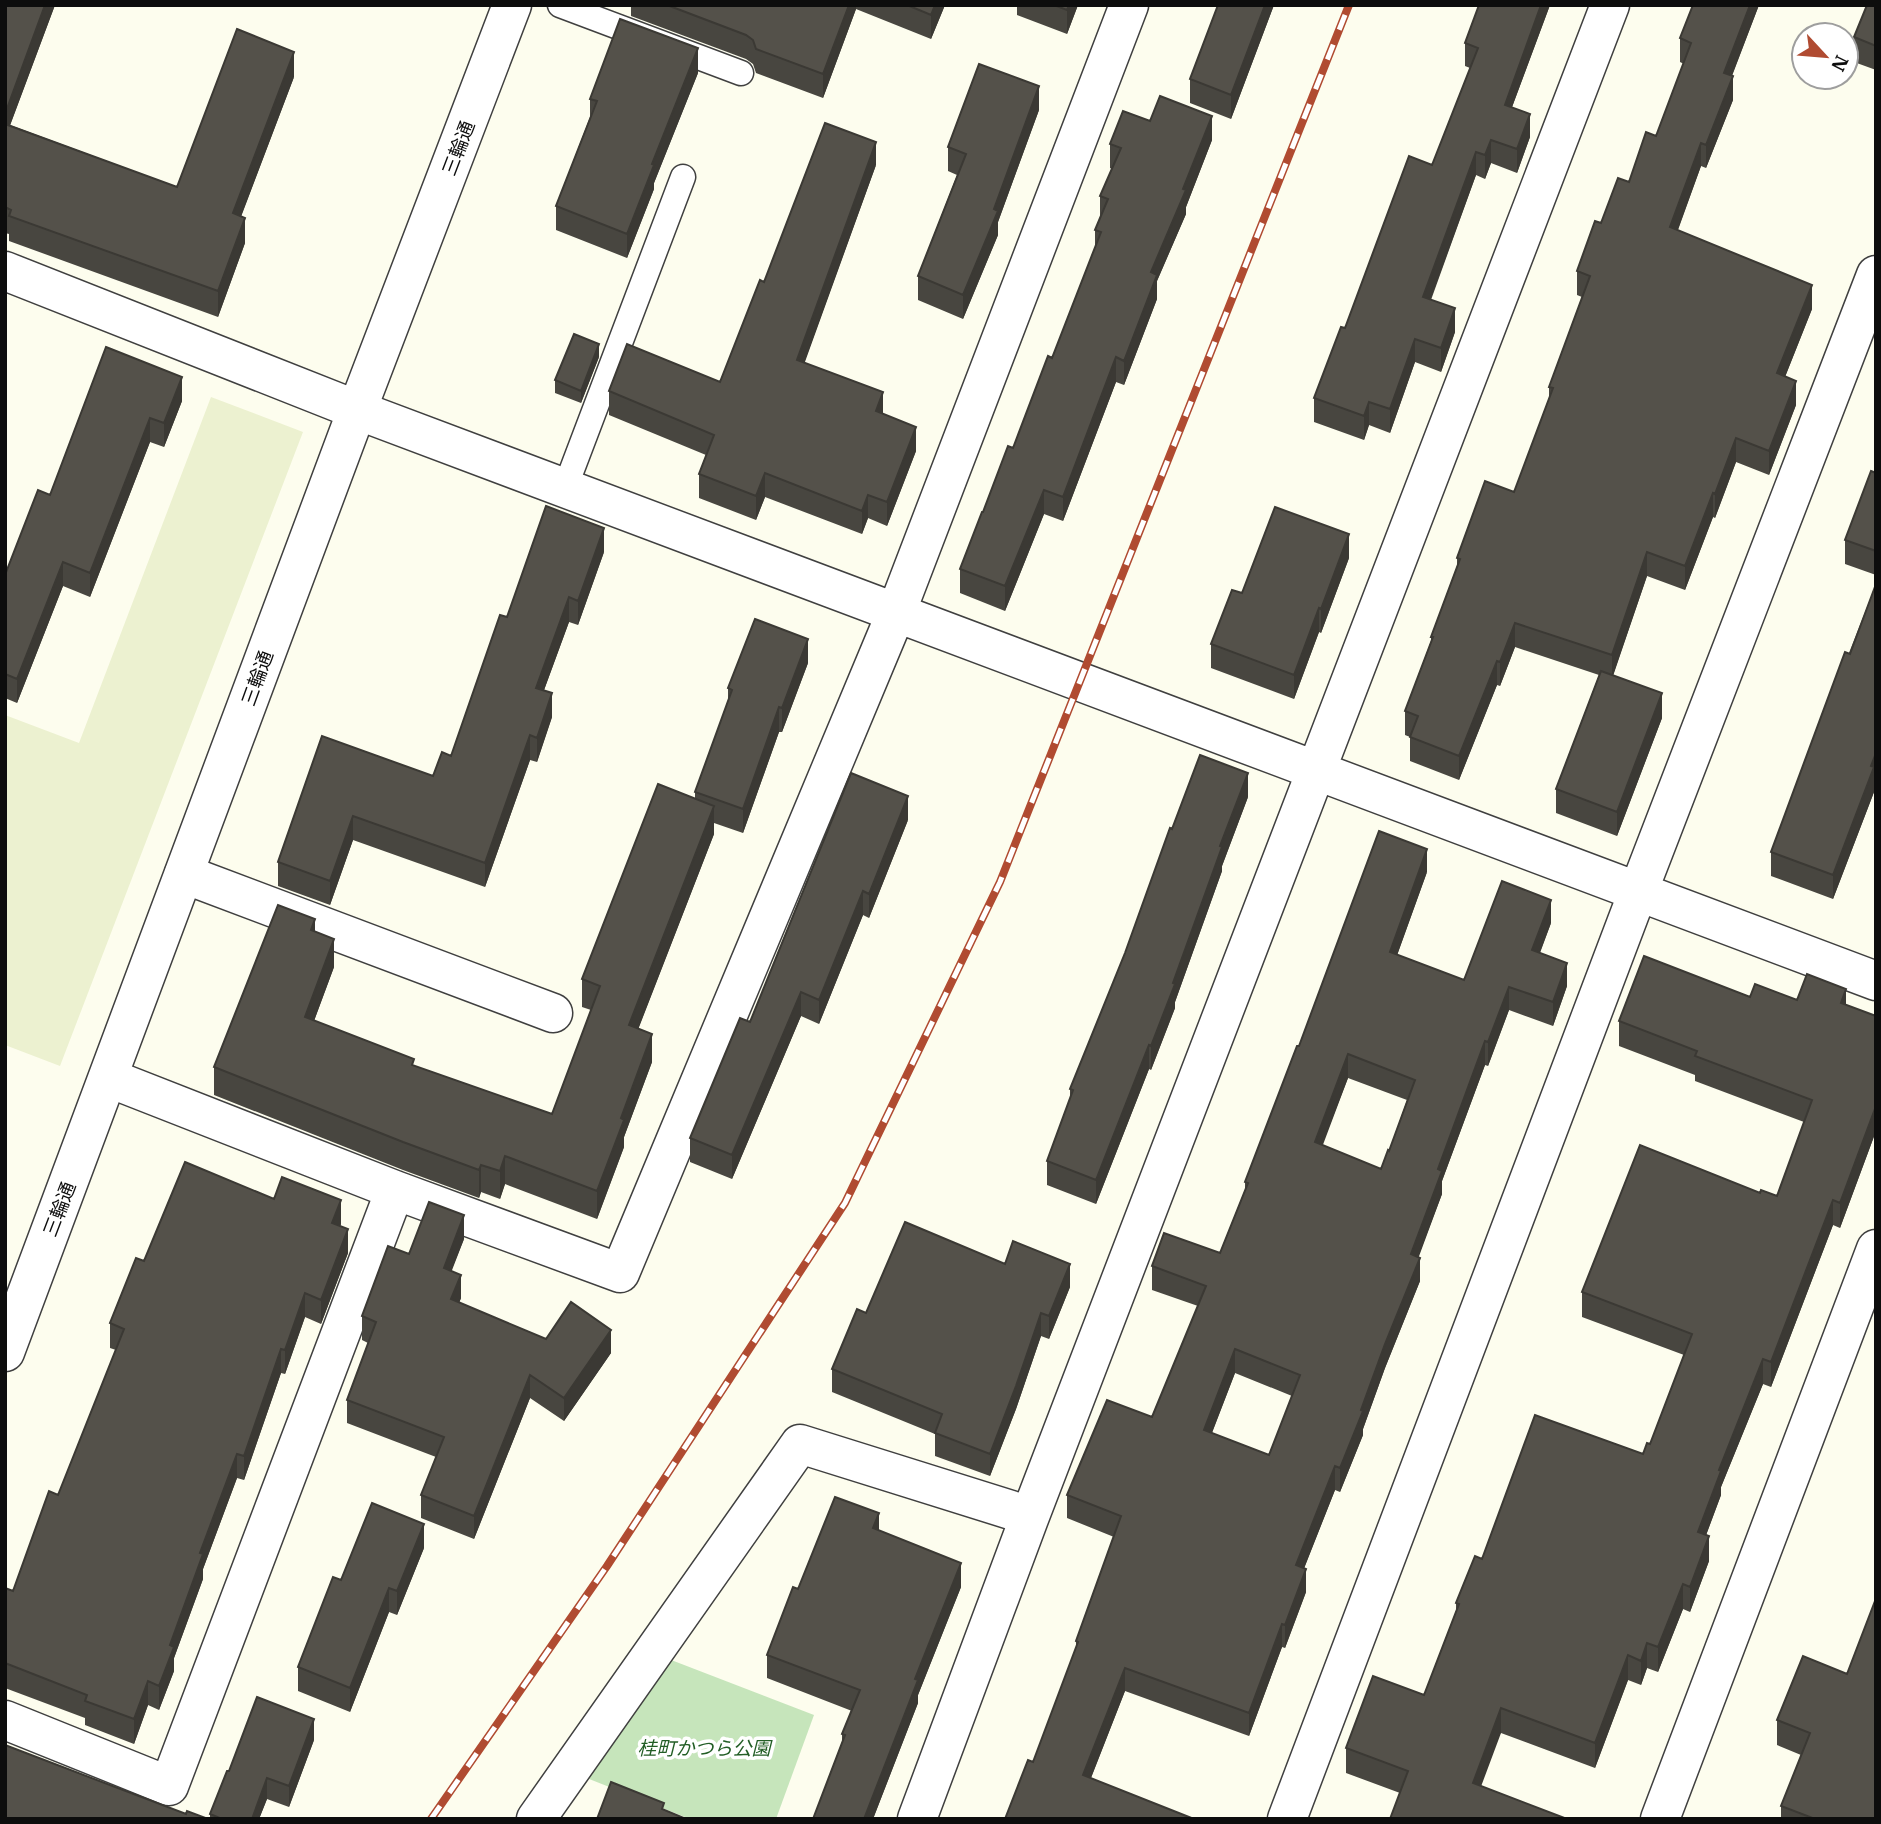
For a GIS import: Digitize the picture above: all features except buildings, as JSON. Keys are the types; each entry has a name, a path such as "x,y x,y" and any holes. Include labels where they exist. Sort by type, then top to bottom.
{"street":[{"name":"三輪通","path":"5,1352 357,410 512,5"},
{"path":"109,1078 395,1190 620,1273 896,612 1129,5"},
{"path":"917,1819 1030,1516 1610,5"},
{"path":"5,271 357,410 1876,981"},
{"path":"1287,1819 1638,892 1876,275"},
{"path":"184,874 553,1013"},
{"path":"5,1720 169,1786 395,1190"},
{"path":"1660,1819 1876,1249"},
{"path":"536,1819 800,1444 1030,1516"}],"lane":[{"path":"560,5 741,73"},
{"path":"565,488 682,177"}],"green space":[{"path":"211,397 303,432 60,1066 5,1045 5,715 79,743"},
{"name":"桂町かつら公園","path":"653,1653 814,1715 776,1819 690,1819 569,1771"}],"railway":[{"path":"431,1819 607,1566 845,1203 1000,882 1349,5"}]}
